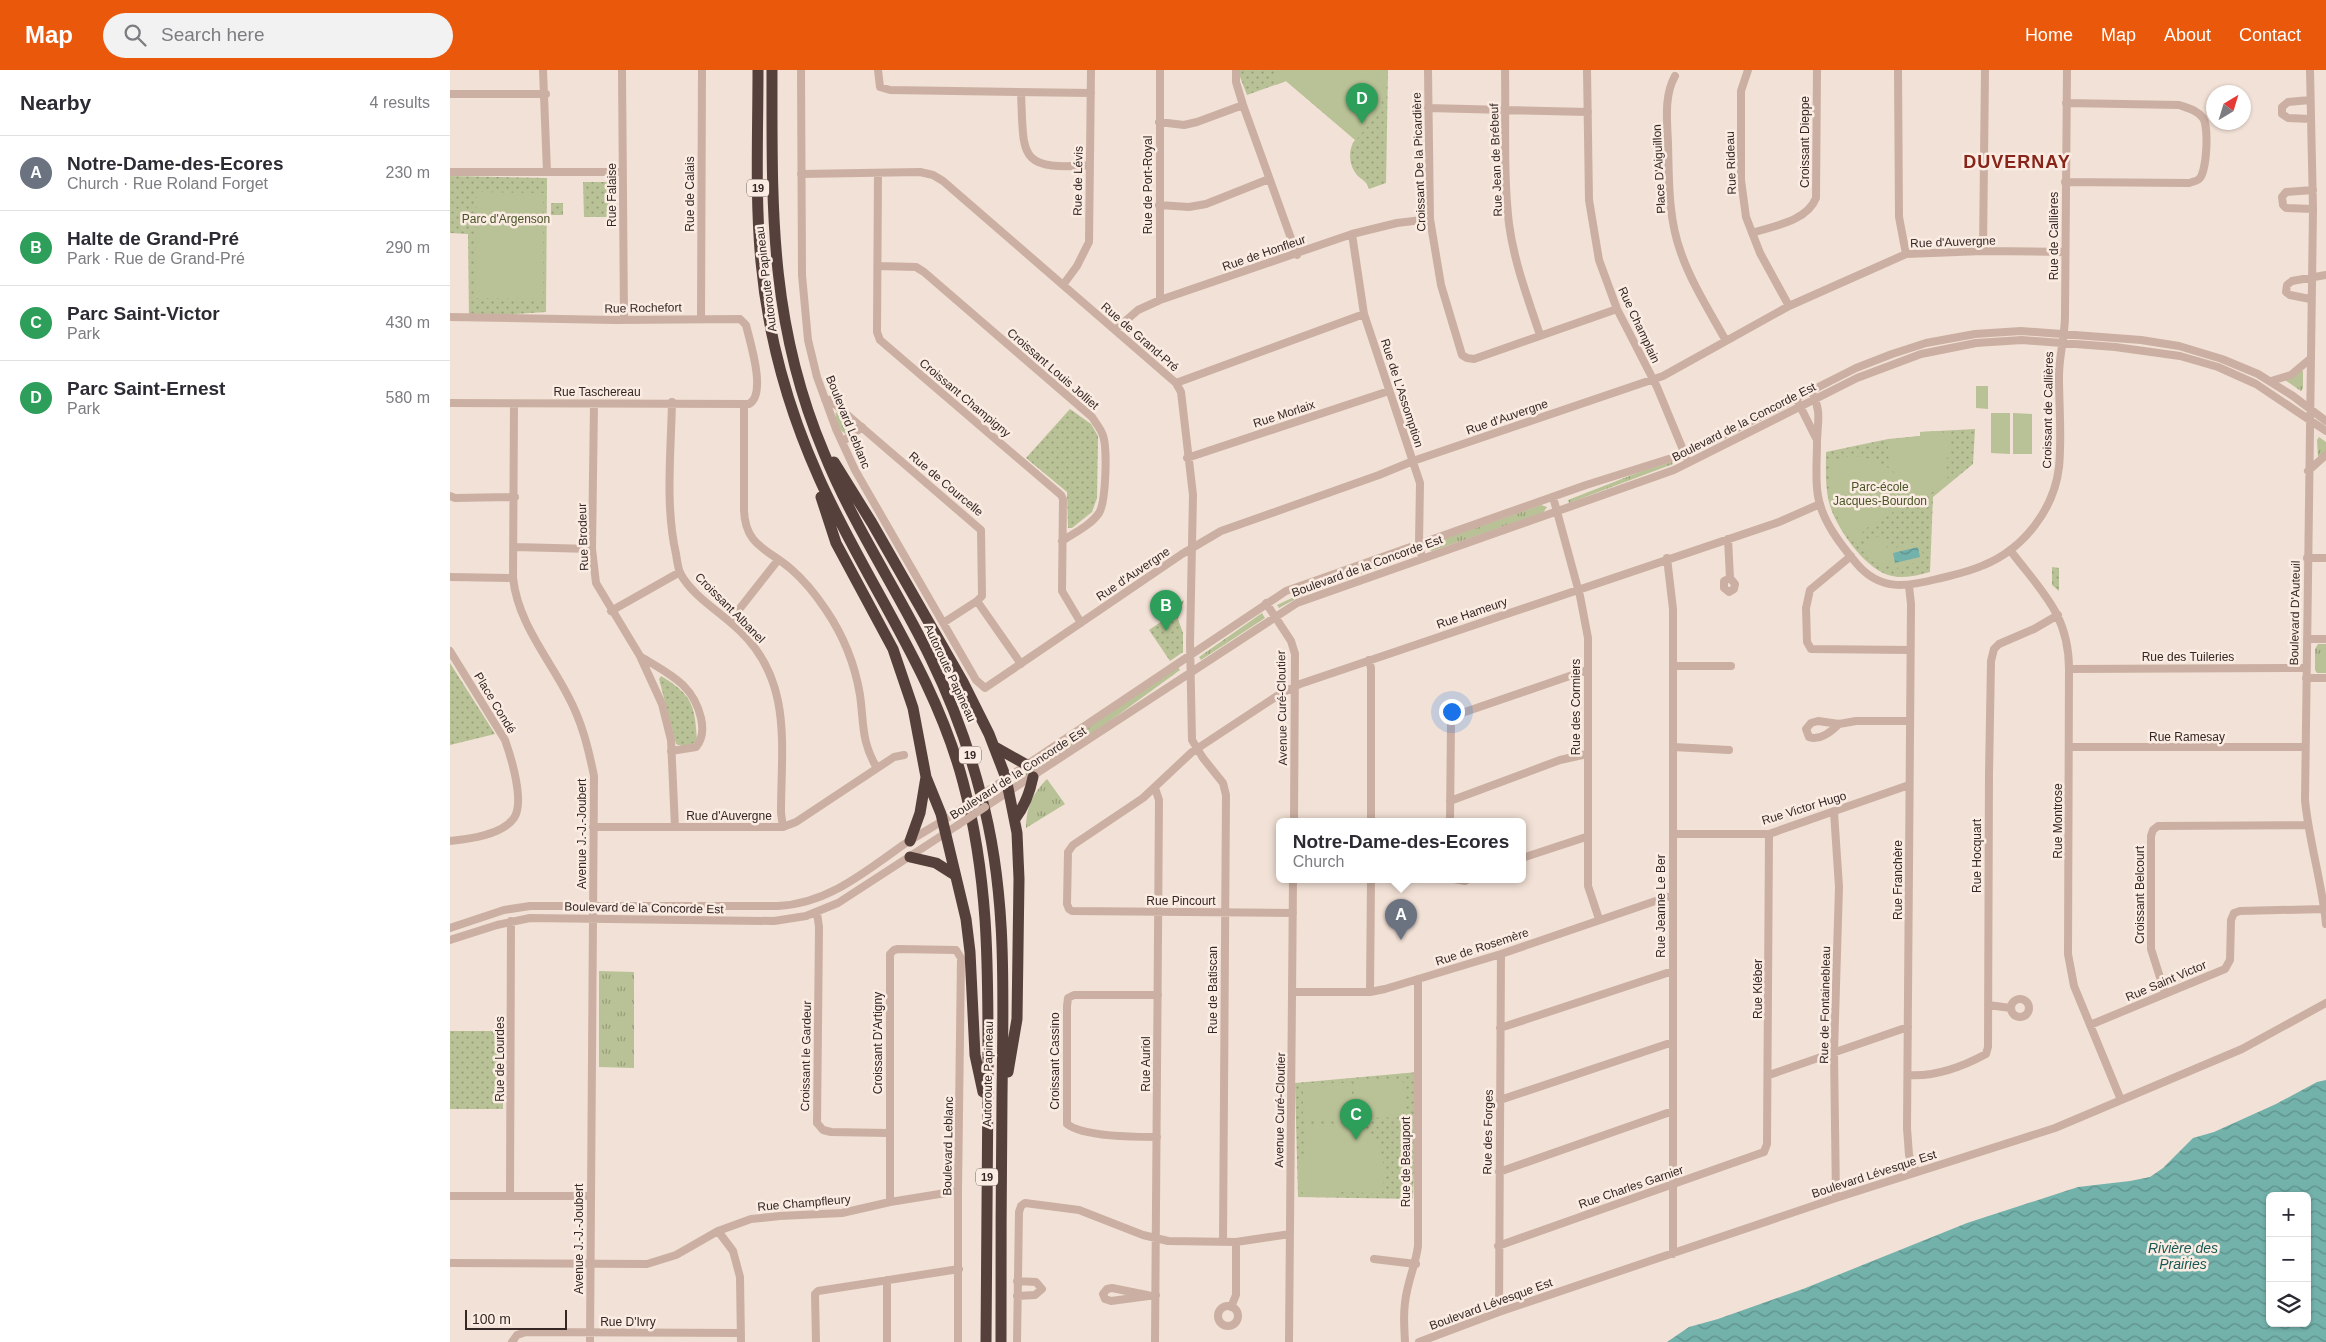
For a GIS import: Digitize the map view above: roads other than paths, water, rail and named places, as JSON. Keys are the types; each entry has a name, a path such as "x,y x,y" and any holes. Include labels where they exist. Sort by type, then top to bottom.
{"highway":[{"name":"Autoroute Papineau","path":"758,70 758,192 764,283 777,356 802,438 837,516 923,676 943,721 959,769 975,834 985,903 988,971 986,1342"},
{"name":"Autoroute Papineau","path":"772,70 773,211 777,273 792,360 815,432 844,497 934,665 958,720 981,793 995,863 1000,920 1003,1002 1001,1342"},
{"path":"815,432 872,523 953,663 978,709 1006,778 1015,819 1019,879 1017,1018 1002,1111"},
{"path":"802,438 836,543 879,621 901,669 916,718 926,777 942,821 969,933 975,1055 988,1112"},
{"path":"994,747 1027,765"},
{"path":"910,841 920,813 926,777"},
{"path":"1015,819 1023,808 1033,778"},
{"path":"910,857 936,863 955,875"}],"street":[{"path":"543,70 546,94 547,172"},
{"name":"Rue Falaise","path":"622,70 624,320"},
{"name":"Rue de Calais","path":"701,319 702,70"},
{"name":"Boulevard Leblanc","path":"801,70 800,253 804,308 811,353 825,399 842,442 861,482 976,680 984,688"},
{"path":"878,70 880,87 890,90 1091,93"},
{"name":"Rue de Lévis","path":"1063,285 1077,266 1089,242 1091,70"},
{"name":"Rue de Port-Royal","path":"1160,70 1160,300"},
{"path":"1236,70 1236,82 1243,105 1297,255"},
{"name":"Croissant De la Picardière","path":"1428,70 1430,219 1441,285 1462,354 1466,358 1474,359 1618,310"},
{"name":"Rue Jean de Brébeuf","path":"1505,70 1506,172 1510,225 1521,278 1540,335"},
{"name":"Rue Champlain","path":"1587,70 1589,200 1593,234 1599,260 1618,310 1653,379 1688,464"},
{"name":"Rue Rideau","path":"1748,70 1741,91 1741,180 1746,217 1760,253 1789,306"},
{"name":"Croissant Dieppe","path":"1752,233 1791,220 1807,213 1813,208 1816,198 1817,70"},
{"path":"1898,70 1899,217 1906,254"},
{"path":"1983,251 1985,70"},
{"name":"Rue de Callières","path":"2061,342 2065,320 2067,70"},
{"name":"Boulevard D'Auteuil","path":"2310,70 2312,209 2305,747 2307,825 2322,872 2326,924"},
{"name":"Place D'Aiguillon","path":"1675,76 1669,86 1667,120 1670,202 1674,226 1680,251 1691,278 1726,341"},
{"path":"1021,93 1024,142 1026,151 1034,160 1044,166 1058,168 1090,165"},
{"path":"450,94 546,94"},
{"path":"2310,100 2288,102 2282,107 2282,114 2288,118 2311,119"},
{"path":"2065,182 2188,183 2199,180 2205,170 2206,129 2204,119 2193,109 2179,105 2066,103"},
{"path":"1159,122 1184,124 1197,122 1243,105"},
{"path":"1428,108 1588,112"},
{"path":"450,172 623,172"},
{"name":"Rue de Grand-Pré","path":"801,174 920,172 933,175 943,181 1176,383 1181,392 1187,458 1193,495 1191,671 1192,740 1196,749"},
{"name":"Croissant Champigny","path":"878,173 877,332 880,340 1061,494 1063,499 1062,590 1081,623"},
{"path":"1160,205 1189,207 1206,204 1269,179"},
{"path":"2312,190 2286,192 2282,197 2283,205 2286,208 2312,209"},
{"name":"Rue de Honfleur","path":"1115,330 1138,310 1160,300 1297,255 1352,234 1397,223 1430,219"},
{"name":"Rue de L'Assomption","path":"1352,234 1364,314 1420,483 1420,543 1422,558"},
{"name":"Rue d'Auvergne","path":"984,688 1192,547 1221,531 1378,476 1413,461 1653,379 1789,306 1906,254 1983,251 2065,252"},
{"name":"Croissant Louis Jolliet","path":"878,266 916,267 924,272 1092,417 1103,434 1103,503 1100,512 1094,519 1062,541"},
{"path":"2310,299 2290,295 2286,292 2287,285 2292,281 2326,275"},
{"path":"1176,383 1364,314"},
{"name":"Rue Rochefort","path":"450,317 624,320 738,319 745,324 757,380 755,399 750,403 744,404"},
{"name":"Boulevard de la Concorde Est","path":"450,928 520,907 771,906 812,901 838,889 1027,765 1266,603 1303,583 1684,453 1869,362 1932,342 1993,332 2021,331 2158,342 2184,347 2222,359 2270,381 2310,408"},
{"name":"Boulevard de la Concorde Est","path":"450,940 511,922 536,918 774,921 817,913 858,892 998,798 1033,778 1191,671 1275,616 1305,599 1558,512 1688,464 1875,369 1931,351 1999,341 2061,342 2153,351 2203,362 2256,384 2326,432"},
{"name":"Croissant de Callières","path":"1811,391 1819,410 1820,420 1817,440 1817,490 1820,504 1831,529 1864,572 1874,579 1889,585 1909,586 1978,568 2010,550 2038,520 2051,497 2056,480 2060,446 2059,355 2061,342"},
{"path":"2270,381 2291,374 2310,359"},
{"name":"Rue Morlaix","path":"1187,458 1389,391"},
{"name":"Croissant de Callières","path":"1796,398 1817,440"},
{"name":"Rue de Courcelle","path":"825,399 830,400 981,530 983,593 978,601"},
{"name":"Rue Taschereau","path":"450,403 594,404 672,402 744,404"},
{"name":"Croissant Albanel","path":"672,402 670,530 680,572 699,596 730,621 754,644 764,659 777,690 781,721 781,813 783,827"},
{"name":"Avenue J.-J.-Joubert","path":"514,404 515,498 513,578 515,596 534,638 568,694 580,718 594,776 590,1342"},
{"name":"Rue Brodeur","path":"594,404 592,549 596,583 640,656 662,704 671,751 675,827"},
{"path":"744,404 745,523 753,541 796,574 830,615 841,636 857,682 865,746 877,768"},
{"path":"2310,408 2326,420"},
{"path":"842,442 862,427"},
{"path":"2308,471 2326,455"},
{"path":"450,496 455,498 515,498"},
{"name":"Rue des Cormiers","path":"1553,497 1578,588 1588,638 1586,837 1588,886 1599,919"},
{"name":"Rue Hameury","path":"1069,909 1069,850 1144,798 1196,749 1295,686 1578,588 1779,522 1820,504"},
{"path":"1728,539 1730,578"},
{"path":"514,547 592,549"},
{"name":"Rue Montrose","path":"2010,550 2058,615 2067,639 2069,669 2068,954 2074,986 2121,1100"},
{"path":"1851,556 1810,590 1806,608 1807,642 1811,649 1909,650"},
{"name":"Rue Jeanne Le Ber","path":"1668,558 1673,609 1672,1254"},
{"path":"2307,558 2326,558"},
{"path":"730,621 778,560"},
{"path":"612,611 680,572"},
{"path":"450,578 513,578"},
{"name":"Rue Franchère","path":"1909,586 1911,604 1909,650 1908,1137 1910,1155 1916,1172"},
{"path":"943,623 978,601 1021,664"},
{"name":"Avenue Curé-Cloutier","path":"1266,603 1294,649 1294,818"},
{"name":"Rue Hocquart","path":"1908,1075 1927,1076 1971,1062 1986,1054 1988,1046 1988,774 1991,661 1994,648 1999,644 2034,629 2058,615"},
{"path":"2307,639 2326,639"},
{"name":"Place Condé","path":"450,651 505,740 511,755 518,798 516,814 513,820 502,827 493,832 450,841"},
{"name":"Rue Brodeur","path":"640,656 680,681 697,700 703,725 700,742 696,747 671,751"},
{"path":"1369,660 1371,668 1371,818"},
{"path":"1673,666 1731,666"},
{"name":"Rue des Tuileries","path":"2069,669 2306,668"},
{"path":"1450,818 1449,734 1451,722 1459,714 1588,670"},
{"path":"2306,678 2326,678"},
{"path":"1839,724 1856,721 1909,721"},
{"name":"Rue Ramesay","path":"2069,747 2305,747"},
{"path":"1673,748 1729,750"},
{"name":"Rue de Batiscan","path":"1196,749 1222,780 1226,789 1223,1242"},
{"path":"1450,801 1560,760 1587,754"},
{"name":"Rue d'Auvergne","path":"593,826 783,827 796,822 894,757 904,755"},
{"name":"Rue Victor Hugo","path":"1673,834 1769,834 1909,785"},
{"name":"Rue Auriol","path":"1155,788 1159,800 1155,1342"},
{"name":"Rue de Fontainebleau","path":"1834,812 1838,887 1834,1052 1836,1198"},
{"name":"Croissant Belcourt","path":"2165,993 2151,949 2150,836 2153,830 2158,826 2307,825"},
{"name":"Rue Kléber","path":"1768,1144 1769,834"},
{"path":"1526,857 1586,837"},
{"name":"Avenue Curé-Cloutier","path":"1289,1342 1294,883"},
{"path":"1370,992 1371,883"},
{"name":"Rue de Rosemère","path":"1293,992 1370,992 1501,954 1673,895"},
{"name":"Rue Saint Victor","path":"2090,1026 2225,969 2230,960 2231,920 2234,914 2240,911 2324,908"},
{"name":"Rue Pincourt","path":"1069,909 1079,911 1293,913"},
{"name":"Croissant le Gardeur","path":"817,913 817,1123 826,1132 888,1132"},
{"name":"Rue de Lourdes","path":"510,1196 511,922"},
{"name":"Croissant D'Artigny","path":"890,1202 888,1132 890,954 898,949 958,951"},
{"name":"Boulevard Leblanc","path":"958,951 961,968 958,1342"},
{"name":"Rue des Forges","path":"1499,1312 1501,954"},
{"path":"1500,1028 1673,970"},
{"name":"Rue de Beauport","path":"1405,1342 1404,1306 1407,1290 1416,1264 1418,979"},
{"name":"Croissant Cassino","path":"1157,1137 1115,1137 1074,1128 1067,1124 1066,1006 1068,998 1074,995 1158,995"},
{"name":"Boulevard Lévesque Est","path":"1419,1342 1499,1312 1836,1198 2055,1128 2242,1049 2326,1003"},
{"path":"1988,1005 2011,1008"},
{"path":"1769,1075 1908,1027"},
{"path":"1500,1100 1673,1042"},
{"path":"1499,1172 1673,1112"},
{"name":"Rue Charles Garnier","path":"1498,1246 1764,1152 1768,1144"},
{"name":"Rue Champfleury","path":"450,1263 647,1264 676,1254 718,1231 751,1220 780,1216 842,1214 890,1202 958,1191"},
{"path":"450,1196 591,1196"},
{"path":"1016,1342 1019,1209 1022,1204 1029,1203 1079,1210 1156,1239 1186,1242 1236,1242 1290,1234"},
{"path":"718,1231 733,1251 740,1277 741,1338"},
{"path":"1230,1307 1236,1295 1236,1242"},
{"path":"1374,1259 1416,1264"},
{"path":"816,1342 815,1294 818,1291 959,1269"},
{"path":"887,1280 887,1342"},
{"path":"1017,1281 1036,1282 1042,1289 1035,1295 1017,1296"},
{"path":"1147,1295 1112,1288 1107,1289 1103,1294 1105,1299 1111,1301 1156,1295"},
{"name":"Rue D'Ivry","path":"514,1339 526,1332 665,1333 741,1338"},
{"path":"665,1333 665,1342"}],"water":[{"path":"1918,547 1920,557 1895,563 1893,553"},
{"name":"Rivière des Prairies","path":"2326,1080 2326,1342 1667,1342 1689,1327 1718,1319 1803,1289 1967,1223 2078,1187 2150,1177 2163,1168 2193,1138 2214,1132 2276,1104 2317,1082"}],"place":[{"name":"Parc Saint-Ernest","path":"1362,124"},
{"name":"Halte de Grand-Pré","path":"1166,631"},
{"name":"Notre-Dame-des-Ecores","path":"1401,940"},
{"name":"Parc Saint-Victor","path":"1356,1140"}],"district":[{"name":"DUVERNAY","path":"2017,162"}],"park label":[{"name":"Parc d'Argenson","path":"506,219"},
{"name":"Parc-école Jacques-Bourdon","path":"1880,494"}]}
